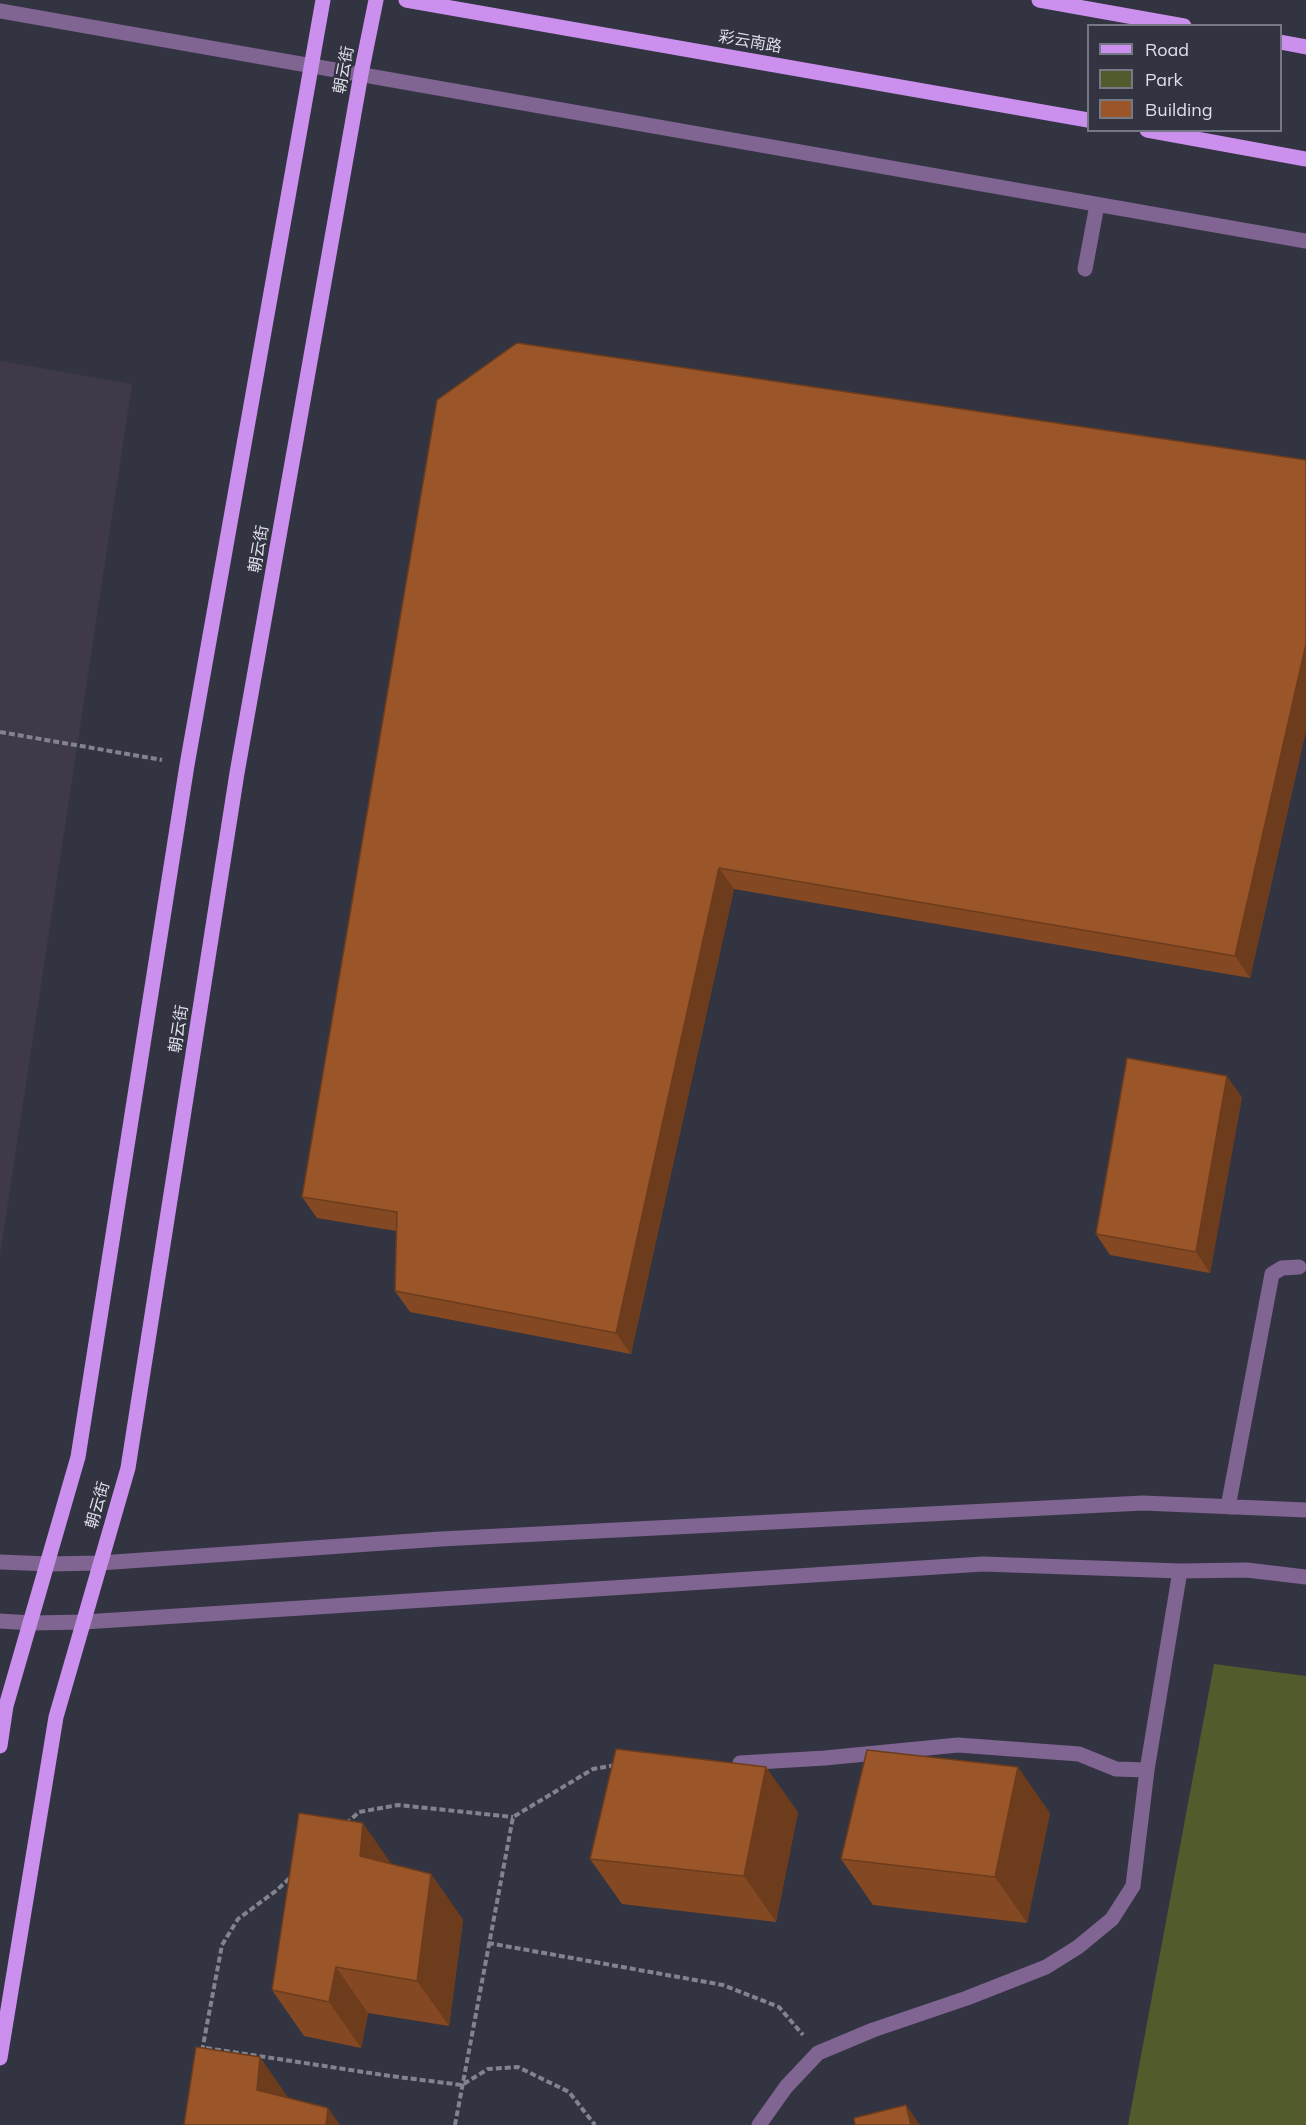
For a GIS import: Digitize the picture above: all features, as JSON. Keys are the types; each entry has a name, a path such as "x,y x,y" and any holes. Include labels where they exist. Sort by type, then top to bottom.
{"main road":[{"name":"朝云街","path":"0,1746 6,1706 32,1623 78,1457 187,765 323,0"},
{"name":"朝云街","path":"0,2058 56,1717 128,1468 237,773 376,0"},
{"name":"彩云南路","path":"406,0 1087,120"},
{"path":"1039,0 1173,24"},
{"path":"1282,41 1306,39"},
{"path":"1282,41 1306,47"},
{"path":"1158,132 1306,159"}],"street":[{"path":"0,10 1306,241"},
{"path":"1084,269 1097,205"},
{"path":"1228,1507 1272,1274 1282,1268 1299,1268"},
{"path":"0,1562 100,1563 441,1539 1143,1503 1306,1510"},
{"path":"0,1621 84,1622 983,1564 1180,1571 1247,1570 1306,1577"},
{"path":"759,2125 786,2087 818,2053 873,2030 967,1998 1046,1966 1078,1947 1112,1920 1133,1886 1147,1770 1180,1571"},
{"path":"740,1763 825,1758 958,1745 1079,1754 1116,1768 1147,1770"}],"path":[{"path":"0,732 187,765"},
{"path":"344,1826 359,1812 398,1804 513,1817 593,1769 626,1764"},
{"path":"455,2125 513,1817"},
{"path":"201,2059 222,1946 238,1919 277,1890 299,1869"},
{"path":"488,1943 723,1985 779,2007 818,2053"},
{"path":"202,2048 462,2085 488,2069 518,2067 569,2092 595,2125"}],"shaded area":[{"path":"0,361 132,384 0,1255"}],"green space":[{"path":"1214,1664 1306,1676 1306,2125 1128,2125"}],"building":[{"path":"517,343 1306,460 1306,644 1235,956 719,868 616,1333 395,1291 397,1212 302,1197 437,400"},
{"path":"1127,1058 1227,1076 1196,1252 1096,1234"},
{"path":"616,1749 766,1767 744,1876 590,1859"},
{"path":"867,1750 1018,1767 995,1877 841,1859"},
{"path":"299,1813 363,1823 360,1856 431,1874 417,1981 336,1967 329,2002 272,1990"},
{"path":"196,2047 260,2057 257,2090 328,2108 326,2125 184,2125"},
{"path":"906,2105 911,2125 855,2125 854,2118"}]}
